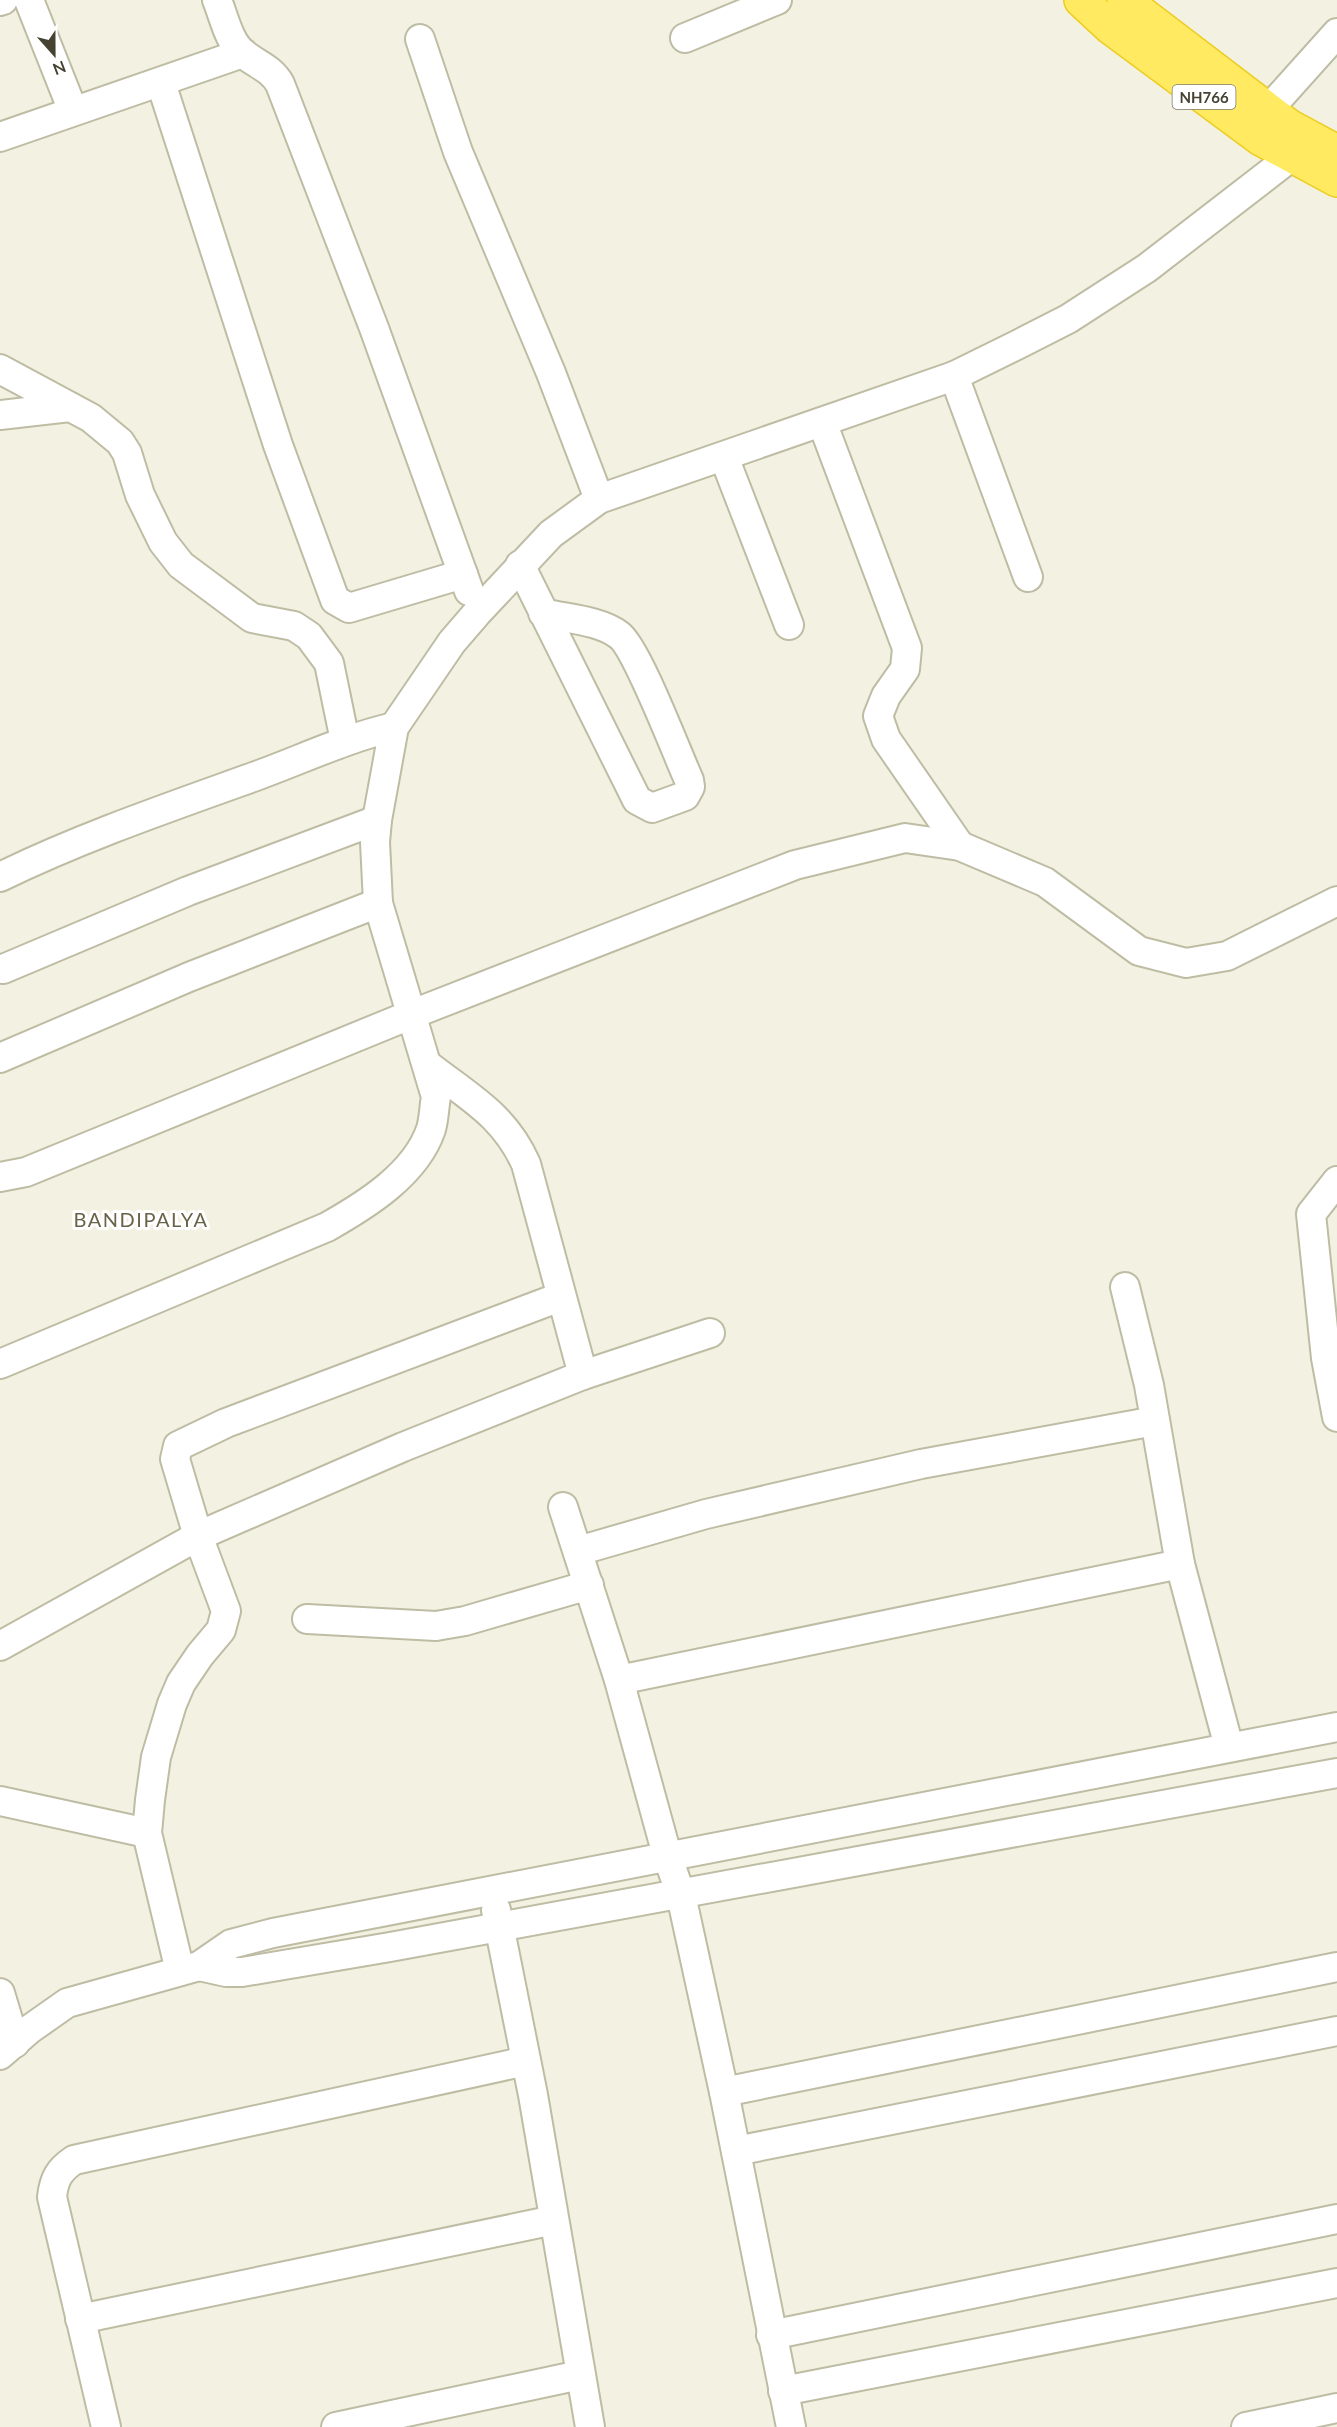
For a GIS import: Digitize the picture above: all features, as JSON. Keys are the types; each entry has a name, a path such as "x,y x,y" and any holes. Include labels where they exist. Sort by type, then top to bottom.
{"highway":[{"name":"NH766","path":"1081,0 1110,27 1261,140 1337,152"},
{"name":"NH766","path":"1124,0 1268,110 1297,145 1337,180"}],"street":[{"path":"29,0 73,111"},
{"path":"217,0 234,43 243,53 270,70 280,84 374,328 477,613"},
{"path":"685,38 777,0"},
{"path":"1268,110 1337,33"},
{"path":"420,39 458,152 550,373 599,499"},
{"path":"0,137 243,53"},
{"path":"161,83 278,445 335,600 349,609 463,574"},
{"path":"0,1364 327,1227 366,1204 419,1154 431,1128 436,1096 429,1066 410,1015 378,903 375,842 377,820 394,727 452,642 520,565 551,534 599,499 954,376 1068,319 1127,281 1194,233 1297,145"},
{"path":"0,369 91,418 120,442 127,453 140,495 163,542 181,565 252,618 294,626 318,646 328,663 345,741"},
{"path":"954,376 1028,577"},
{"path":"0,416 70,407"},
{"path":"822,422 907,648 905,669 886,696 878,716 886,739 960,846"},
{"path":"724,457 789,625"},
{"path":"520,565 543,614 637,800 652,808 685,796 690,787 689,780 638,663 621,636 601,626 543,614"},
{"path":"0,877 53,851 345,741 394,727"},
{"path":"3,969 188,891 377,820"},
{"path":"1,1175 37,1167 410,1015 795,865 905,838 960,846 1046,882 1139,951 1186,963 1227,956 1337,901"},
{"path":"0,1058 189,977 378,903"},
{"path":"429,1066 496,1118 515,1140 526,1164 560,1297 583,1375"},
{"path":"1337,1181 1311,1215 1326,1358 1337,1417"},
{"path":"1125,1287 1155,1421 1180,1564 1229,1747"},
{"path":"190,1969 147,1833 156,1757 172,1704 181,1683 225,1621 226,1611 198,1536 175,1459 178,1446 226,1423 560,1297"},
{"path":"0,1646 198,1536 403,1447 583,1375 710,1333"},
{"path":"578,1551 706,1514 921,1464 1155,1421"},
{"path":"563,1507 619,1680 667,1855 681,1895 724,2092 791,2427"},
{"path":"619,1680 1180,1564"},
{"path":"307,1619 436,1626 465,1621 588,1585"},
{"path":"7,2049 30,2029 67,2003 190,1969 231,1944 273,1933 1337,1727"},
{"path":"190,1969 243,1972 681,1895 1337,1773"},
{"path":"0,1801 147,1833"},
{"path":"493,1890 498,1927 526,2061 590,2427"},
{"path":"724,2092 1337,1967"},
{"path":"0,1993 7,2049"},
{"path":"736,2151 1337,2031"},
{"path":"106,2427 52,2197 53,2181 63,2168 74,2160 526,2061"},
{"path":"771,2335 1337,2219"},
{"path":"80,2319 554,2220"},
{"path":"783,2391 1337,2283"},
{"path":"336,2427 580,2375"},
{"path":"1246,2427 1337,2408"}],"district":[{"name":"BANDIPALYA","path":"141,1219"}]}
